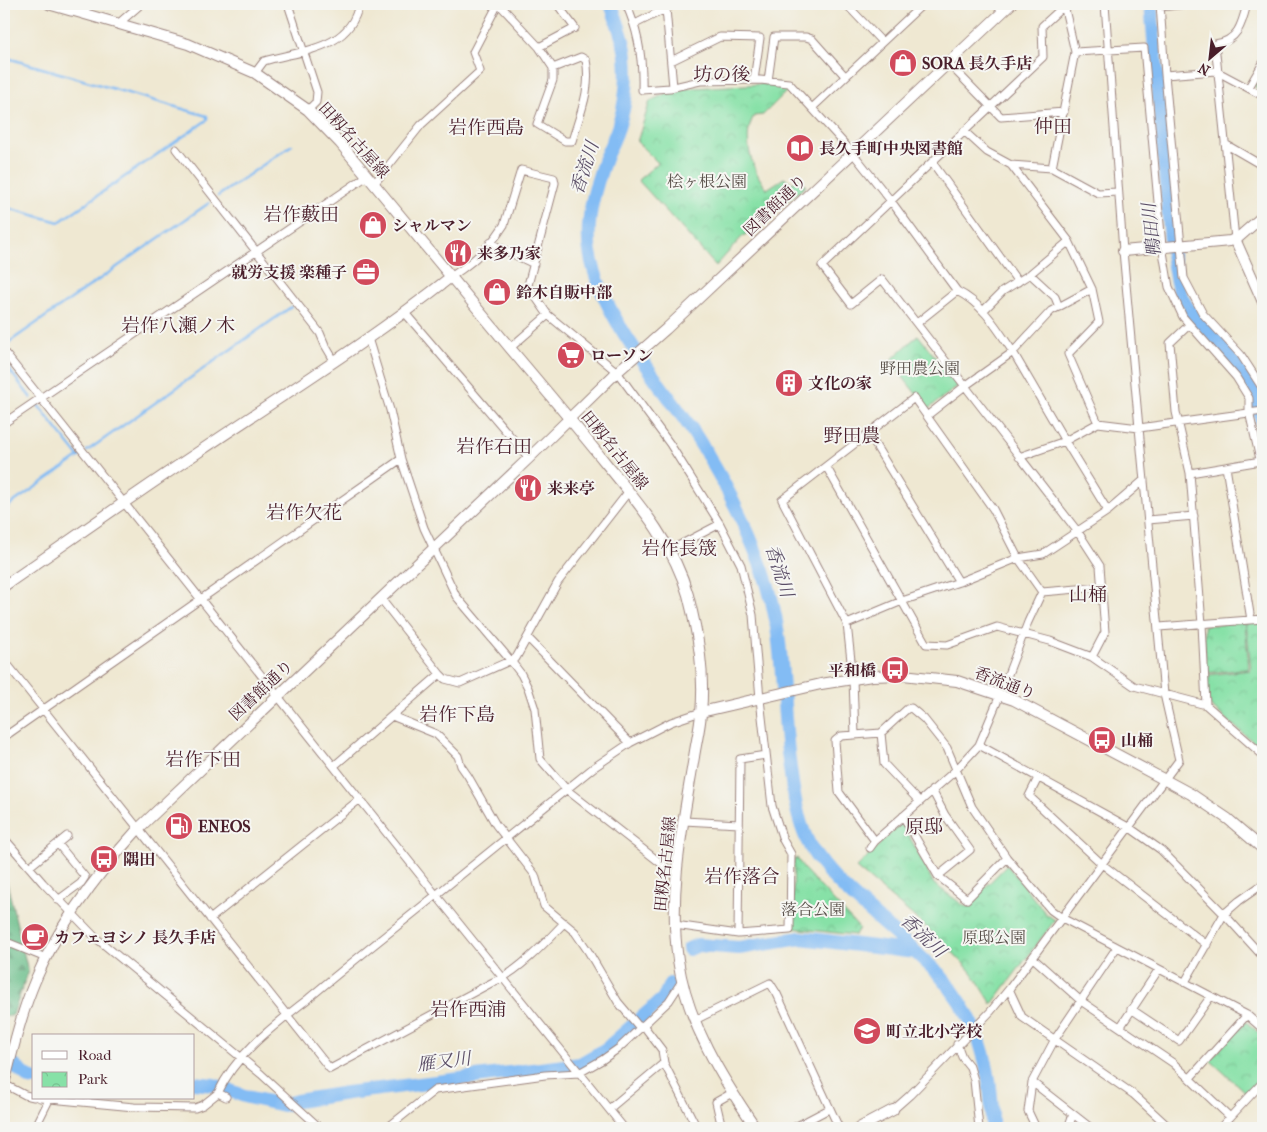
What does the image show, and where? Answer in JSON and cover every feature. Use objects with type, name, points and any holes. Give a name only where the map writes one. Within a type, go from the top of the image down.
[{"type":"main road","points":[[50,4],[73,7]]},
{"type":"street","points":[[118,24],[141,4]]},
{"type":"street","points":[[288,4],[305,52],[317,95],[316,102],[308,110]]},
{"type":"street","points":[[255,73],[264,61],[305,52],[322,46],[342,35],[351,27],[359,4]]},
{"type":"street","points":[[374,184],[421,125],[480,70],[473,52],[498,4],[538,47],[553,68],[553,80],[537,124],[565,141],[572,141],[586,96],[589,74],[586,60],[581,57],[553,68]]},
{"type":"street","points":[[538,47],[575,28],[557,4]]},
{"type":"street","points":[[626,4],[635,24],[643,68],[642,90],[700,82],[754,80],[789,83],[852,152],[891,201],[957,291],[984,310],[1013,352],[1108,511]]},
{"type":"street","points":[[635,24],[665,6],[675,4]]},
{"type":"street","points":[[846,4],[882,42]]},
{"type":"street","points":[[812,108],[921,4]]},
{"type":"street","name":"図書館通り","points":[[4,1084],[27,1004],[46,958],[90,885],[112,856],[138,828],[529,458],[617,372],[948,63],[999,8],[1011,4]]},
{"type":"street","points":[[1052,168],[1075,52],[1065,4]]},
{"type":"street","points":[[1065,4],[1042,26],[1043,57],[822,266],[851,304],[882,279],[1078,532],[1100,566],[1105,632],[1092,657]]},
{"type":"street","points":[[860,1128],[893,1110],[910,1095],[1009,989],[1179,760],[1164,694],[1118,192],[1106,4]]},
{"type":"street","points":[[1188,4],[1160,5],[1164,75],[1184,278],[1196,304],[1203,314],[1241,355],[1263,389]]},
{"type":"street","points":[[1247,4],[1243,23],[1233,36],[1226,42],[1215,44],[1216,71],[1235,239],[1262,299]]},
{"type":"street","points":[[665,6],[673,87]]},
{"type":"street","name":"田籾名古屋線","points":[[73,7],[118,24],[188,44],[255,73],[308,110],[340,143],[570,418],[651,520],[670,550],[687,591],[699,643],[701,665],[701,712],[676,875],[675,925],[678,959],[682,981],[708,1052],[732,1093],[756,1128]]},
{"type":"street","points":[[671,61],[720,36],[760,38],[754,80]]},
{"type":"street","points":[[768,81],[774,37],[806,37],[812,39],[845,76]]},
{"type":"street","points":[[1075,52],[1144,48],[1169,287],[1189,325],[1236,377],[1249,398],[1248,412],[1263,472]]},
{"type":"street","points":[[948,63],[1001,117],[1064,112]]},
{"type":"street","points":[[1249,87],[1263,63]]},
{"type":"street","points":[[1164,75],[1216,71],[1263,96]]},
{"type":"street","points":[[964,131],[987,152],[1011,165],[1069,241],[1092,289],[1099,322],[1068,354],[1098,423]]},
{"type":"street","points":[[1224,144],[1263,166]]},
{"type":"street","points":[[176,149],[320,333],[335,362]]},
{"type":"street","points":[[932,162],[1018,282]]},
{"type":"street","points":[[1011,165],[1052,168],[1098,193],[1118,192]]},
{"type":"street","points":[[4,586],[123,502],[335,362],[405,313],[468,265],[490,243],[504,225],[521,170],[554,178],[555,184],[528,285],[548,315],[617,372],[670,444],[720,524],[741,565],[754,615],[772,806],[783,840],[791,854],[790,930],[738,934],[675,925]]},
{"type":"street","points":[[4,423],[367,176]]},
{"type":"street","points":[[1123,251],[1227,242],[1235,239],[1263,216]]},
{"type":"street","points":[[984,310],[1003,291],[1030,274],[1069,241]]},
{"type":"street","points":[[490,243],[534,264]]},
{"type":"street","points":[[1030,274],[1055,297],[1059,307]]},
{"type":"street","points":[[928,416],[964,386],[1013,352],[1051,311],[1092,289]]},
{"type":"street","points":[[917,323],[957,291]]},
{"type":"street","points":[[405,313],[529,458]]},
{"type":"street","points":[[510,348],[548,315]]},
{"type":"street","points":[[1189,325],[1170,343],[1176,412],[1190,473],[1202,624],[1206,705]]},
{"type":"street","points":[[368,338],[390,410],[402,460],[424,528],[456,596],[521,674],[535,709],[540,759],[566,790],[676,875]]},
{"type":"street","points":[[4,352],[624,1128]]},
{"type":"street","points":[[855,736],[853,679],[847,624],[782,500],[914,398],[993,509],[1018,558],[1042,592]]},
{"type":"street","points":[[1019,457],[1065,441],[1098,423],[1139,428],[1263,411]]},
{"type":"street","points":[[868,433],[959,582]]},
{"type":"street","points":[[4,737],[402,460]]},
{"type":"street","points":[[1190,473],[1261,461]]},
{"type":"street","points":[[826,466],[926,644],[947,645],[996,627],[1050,641],[1092,657],[1134,686],[1206,705],[1263,755]]},
{"type":"street","points":[[1226,468],[1251,620]]},
{"type":"street","points":[[847,624],[902,601],[959,582],[1018,558],[1043,554],[1108,511],[1144,480]]},
{"type":"street","points":[[381,598],[445,679],[460,683],[511,661],[516,658],[528,638],[558,582],[629,491]]},
{"type":"street","points":[[1148,520],[1194,516]]},
{"type":"street","points":[[670,550],[720,524]]},
{"type":"street","points":[[1042,592],[1101,587]]},
{"type":"street","points":[[870,848],[875,841],[919,801],[956,770],[979,745],[1022,635],[1042,592]]},
{"type":"street","points":[[1159,627],[1263,618]]},
{"type":"street","points":[[528,638],[630,743]]},
{"type":"street","points":[[4,660],[330,1069],[493,982],[504,979],[546,942],[563,924]]},
{"type":"street","points":[[334,766],[440,674]]},
{"type":"street","name":"香流通り","points":[[701,712],[799,689],[872,676],[903,675],[957,682],[1014,700],[1191,794],[1228,819],[1263,849]]},
{"type":"street","points":[[875,841],[839,792],[835,741],[841,736],[881,733],[907,709],[911,708],[924,719],[947,748],[972,807],[1007,858],[1050,910],[1246,1015],[1263,1029]]},
{"type":"street","points":[[35,1128],[49,1100],[134,1107],[195,1108],[202,1105],[219,1093],[226,1077],[242,1058],[287,1016],[593,768],[630,743],[671,722],[701,712]]},
{"type":"street","points":[[392,716],[436,734],[458,756],[461,766],[496,825],[535,874],[544,906],[563,924],[575,932],[618,1002],[662,1050],[664,1063],[697,1128]]},
{"type":"street","points":[[881,733],[884,764],[919,801]]},
{"type":"street","points":[[979,745],[1130,828],[1161,850],[1263,957]]},
{"type":"street","points":[[738,934],[740,759],[766,755]]},
{"type":"street","points":[[1038,778],[1029,796],[1102,864],[1207,945]]},
{"type":"street","points":[[932,790],[946,815],[970,850],[938,876]]},
{"type":"street","points":[[210,919],[360,799]]},
{"type":"street","points":[[903,816],[938,876],[967,899],[1007,858]]},
{"type":"street","points":[[684,820],[739,824]]},
{"type":"street","points":[[29,867],[67,836]]},
{"type":"street","points":[[4,838],[71,914],[112,953],[135,969],[242,1058],[295,1103],[320,1128]]},
{"type":"street","points":[[58,844],[85,877],[58,900]]},
{"type":"street","points":[[1185,982],[1224,914],[1263,884]]},
{"type":"street","points":[[4,940],[46,958]]},
{"type":"street","points":[[1036,1128],[1028,1111],[1032,1082],[1055,1039],[1117,947]]},
{"type":"street","points":[[1033,958],[1081,1001],[1173,1063],[1230,1116]]},
{"type":"street","points":[[1120,1026],[1159,969]]},
{"type":"street","points":[[387,1128],[435,1090],[545,1075],[579,1073],[619,1048],[640,1026],[669,1001],[682,981]]},
{"type":"street","points":[[695,1020],[770,983],[777,994],[839,1128]]},
{"type":"street","points":[[1009,989],[1022,1017],[1133,1094],[1170,1128]]},
{"type":"street","points":[[1131,1009],[1179,1041],[1211,996]]},
{"type":"street","points":[[1190,1078],[1246,1015]]},
{"type":"street","points":[[960,1041],[962,1057],[970,1067],[974,1080],[979,1128]]},
{"type":"street","points":[[609,1110],[664,1063]]},
{"type":"street","points":[[1032,1082],[1091,1128]]},
{"type":"street","points":[[1220,1128],[1263,1082]]},
{"type":"street","points":[[4,1084],[32,1097]]},
{"type":"street","points":[[219,1093],[226,1098]]},
{"type":"street","points":[[722,1128],[716,1102],[732,1093]]},
{"type":"street","points":[[792,1128],[829,1109]]},
{"type":"street","points":[[1068,1128],[1073,1114]]},
{"type":"green space","points":[[1263,69],[1263,92],[1255,87],[1255,84]]},
{"type":"green space","name":"桧ヶ根公園","points":[[780,83],[788,90],[763,115],[754,116],[750,124],[748,144],[750,154],[757,173],[767,189],[784,178],[793,183],[798,178],[806,186],[741,238],[716,266],[638,180],[658,163],[637,142],[650,101],[676,89]]},
{"type":"green space","name":"野田農公園","points":[[918,335],[958,386],[928,409],[890,361]]},
{"type":"green space","points":[[1245,622],[1249,669],[1206,673],[1204,626]]},
{"type":"green space","points":[[1246,622],[1263,622],[1263,750],[1208,704],[1206,675],[1251,670]]},
{"type":"green space","name":"原邸公園","points":[[902,822],[934,884],[966,907],[1007,865],[1046,914],[1055,920],[992,1004],[971,972],[951,950],[856,868]]},
{"type":"green space","name":"落合公園","points":[[797,858],[803,868],[859,928],[855,935],[792,928],[794,859]]},
{"type":"green space","points":[[4,870],[28,971],[13,1015],[4,1017]]},
{"type":"green space","points":[[1246,1022],[1263,1036],[1263,1075],[1246,1093],[1210,1060]]},
{"type":"waterway","name":"香流川","points":[[611,4],[625,49],[627,81],[620,121],[598,179],[590,215],[590,252],[596,276],[618,323],[692,430],[713,464],[732,498],[756,552],[771,596],[776,621],[794,794],[800,822],[807,840],[833,877],[939,974],[953,991],[974,1027],[981,1045],[990,1085],[992,1128]]},
{"type":"waterway","name":"鴨田川","points":[[1151,4],[1172,254],[1177,285],[1181,297],[1190,311],[1224,348],[1246,378],[1256,400],[1263,426]]},
{"type":"waterway","points":[[4,57],[207,116],[207,120],[59,222],[4,207]]},
{"type":"waterway","points":[[218,196],[292,145]]},
{"type":"waterway","points":[[5,345],[209,203]]},
{"type":"waterway","points":[[87,451],[291,307]]},
{"type":"waterway","points":[[4,363],[31,398]]},
{"type":"waterway","points":[[37,404],[79,457],[81,455]]},
{"type":"waterway","points":[[4,509],[79,457]]},
{"type":"waterway","name":"雁又川","points":[[689,949],[698,945],[739,948],[801,938],[915,952]]},
{"type":"waterway","name":"雁又川","points":[[195,1083],[214,1085],[247,1097],[283,1105],[347,1093],[580,1064],[606,1049],[664,998],[670,984]]},
{"type":"waterway","name":"雁又川","points":[[4,1057],[32,1079]]},
{"type":"place","name":"SORA 長久手店","points":[[903,63]]},
{"type":"place","name":"長久手町中央図書館","points":[[800,148]]},
{"type":"place","name":"シャルマン","points":[[373,225]]},
{"type":"place","name":"来多乃家","points":[[458,253]]},
{"type":"place","name":"就労支援 楽種子","points":[[366,272]]},
{"type":"place","name":"鈴木自販中部","points":[[497,292]]},
{"type":"place","name":"ローソン","points":[[571,355]]},
{"type":"place","name":"文化の家","points":[[789,383]]},
{"type":"place","name":"来来亭","points":[[528,488]]},
{"type":"place","name":"平和橋","points":[[895,670]]},
{"type":"place","name":"山桶","points":[[1102,740]]},
{"type":"place","name":"ENEOS","points":[[179,826]]},
{"type":"place","name":"隅田","points":[[104,859]]},
{"type":"place","name":"カフェヨシノ 長久手店","points":[[35,937]]},
{"type":"place","name":"町立北小学校","points":[[867,1031]]},
{"type":"district","name":"坊の後","points":[[722,75]]},
{"type":"district","name":"仲田","points":[[1053,127]]},
{"type":"district","name":"岩作西島","points":[[486,128]]},
{"type":"district","name":"岩作藪田","points":[[301,215]]},
{"type":"district","name":"岩作八瀬ノ木","points":[[178,326]]},
{"type":"district","name":"野田農","points":[[852,436]]},
{"type":"district","name":"岩作石田","points":[[494,447]]},
{"type":"district","name":"岩作欠花","points":[[304,513]]},
{"type":"district","name":"岩作長筬","points":[[679,549]]},
{"type":"district","name":"山桶","points":[[1088,595]]},
{"type":"district","name":"岩作下島","points":[[457,715]]},
{"type":"district","name":"岩作下田","points":[[203,760]]},
{"type":"district","name":"原邸","points":[[924,827]]},
{"type":"district","name":"岩作落合","points":[[742,877]]},
{"type":"district","name":"岩作西浦","points":[[468,1010]]}]
